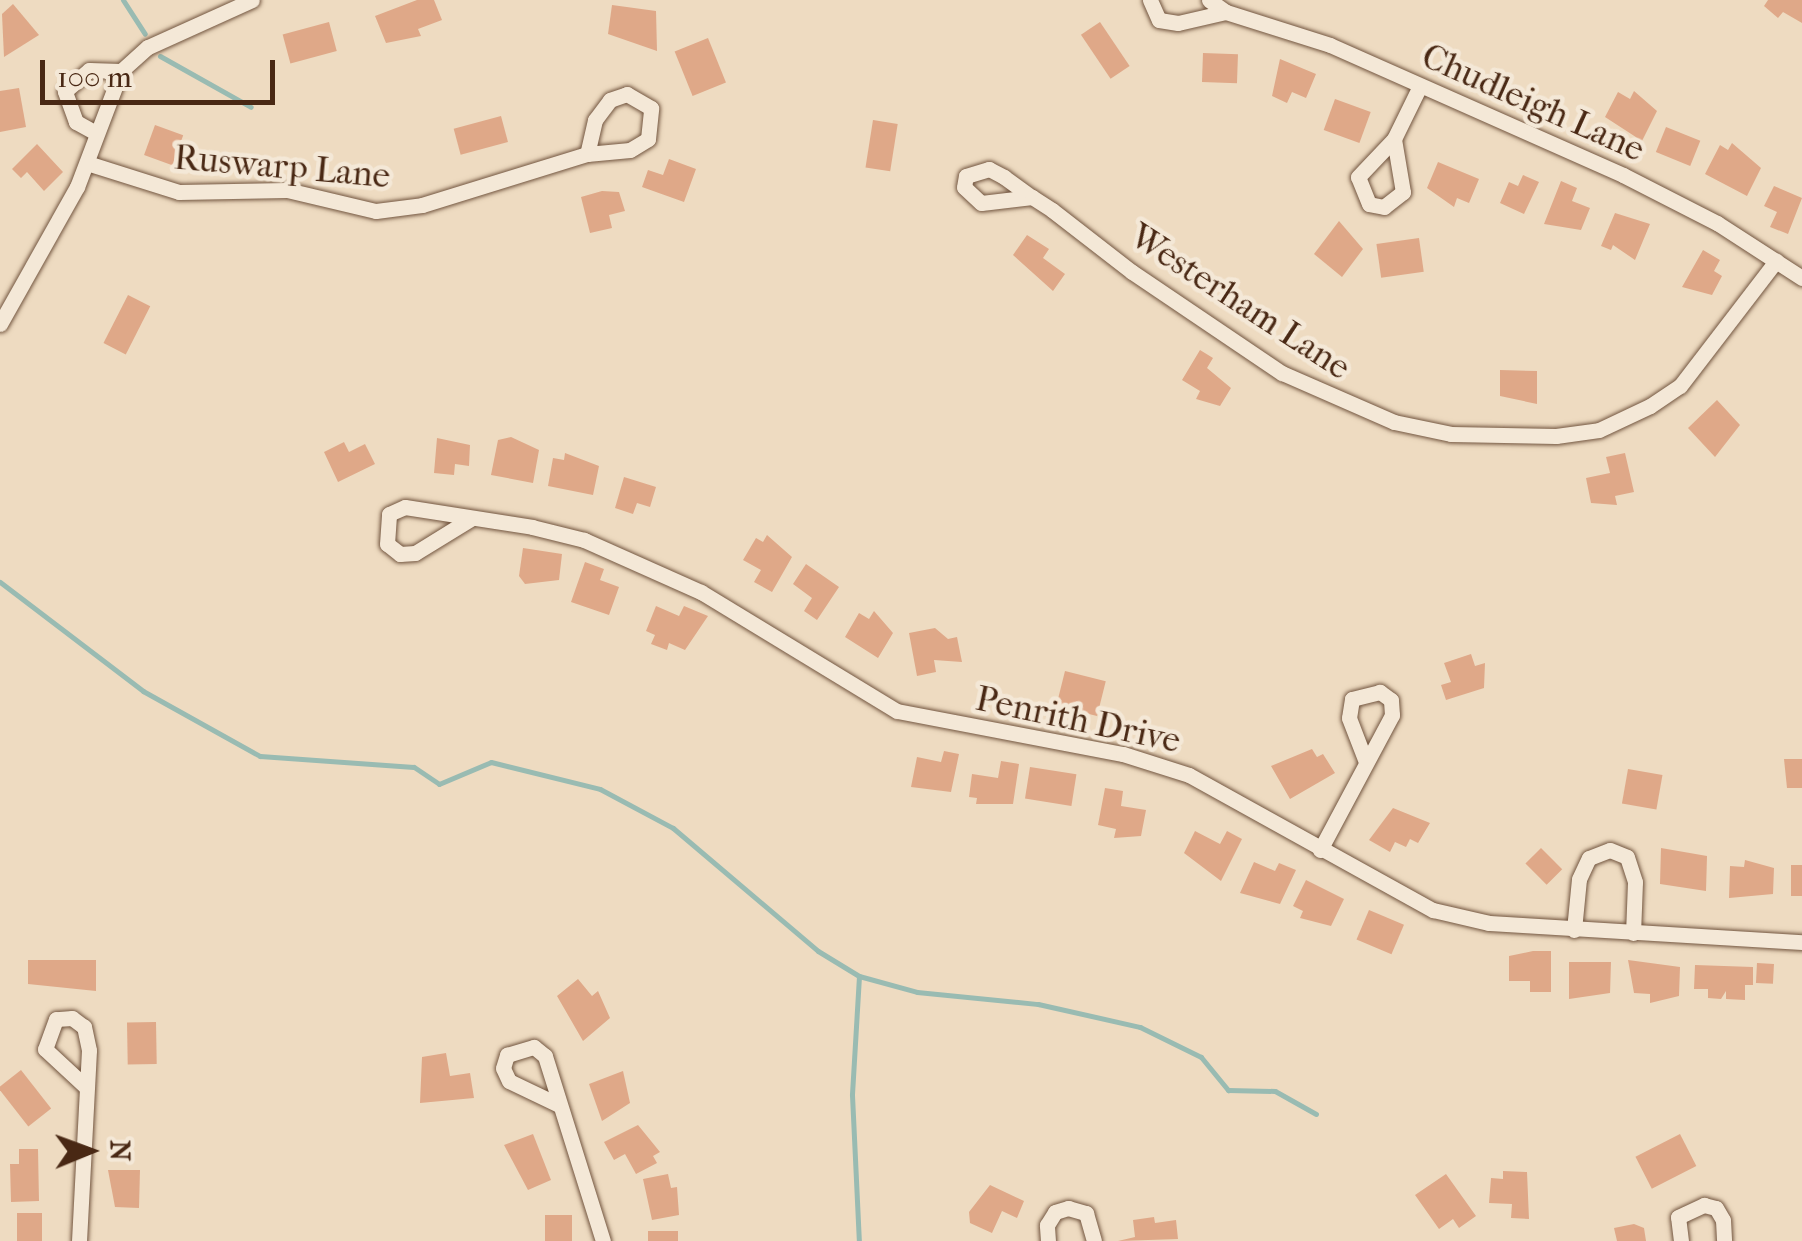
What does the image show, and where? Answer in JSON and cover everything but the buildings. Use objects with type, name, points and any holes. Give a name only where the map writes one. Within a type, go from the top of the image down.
[{"type":"street","points":[[0,324],[87,163],[121,72],[148,47],[252,0]]},
{"type":"street","points":[[1150,0],[1159,20],[1178,23],[1226,12]]},
{"type":"street","name":"Chudleigh Lane","points":[[1209,0],[1226,12],[1330,45],[1672,198],[1802,278]]},
{"type":"street","points":[[96,133],[76,122],[65,91],[89,70],[121,72]]},
{"type":"street","points":[[1394,139],[1420,86]]},
{"type":"street","name":"Ruswarp Lane","points":[[87,163],[179,192],[287,190],[376,212],[422,205],[587,154],[630,150],[648,139],[651,108],[628,94],[610,100],[595,120],[587,154]]},
{"type":"street","name":"Westerham Lane","points":[[1032,197],[1282,373],[1380,417],[1451,434],[1556,436],[1599,430],[1650,406],[1680,386],[1776,261]]},
{"type":"street","name":"Penrith Drive","points":[[472,518],[415,552],[400,554],[387,544],[389,514],[405,507],[472,518],[584,540],[642,563],[897,711],[1123,754],[1189,775],[1433,910],[1489,923],[1802,942]]},
{"type":"street","points":[[1320,850],[1366,762]]},
{"type":"street","points":[[1574,930],[1579,879],[1589,858],[1610,850],[1627,857],[1635,882],[1633,932]]},
{"type":"street","points":[[80,1241],[85,1086]]},
{"type":"street","points":[[559,1105],[601,1217],[603,1241]]},
{"type":"street","points":[[1681,1241],[1678,1217],[1704,1205],[1716,1208],[1723,1220],[1724,1241]]},
{"type":"street","points":[[1048,1241],[1047,1225],[1055,1212],[1068,1208],[1086,1213],[1094,1241]]},
{"type":"waterway","points":[[123,0],[145,34]]},
{"type":"waterway","points":[[160,56],[251,107]]},
{"type":"waterway","points":[[0,582],[143,691],[260,756],[414,767],[439,784],[491,762],[600,789],[673,828],[818,951],[859,976],[917,992],[1038,1004],[1140,1027],[1201,1057],[1228,1090],[1275,1091],[1316,1114]]},
{"type":"waterway","points":[[859,976],[852,1095],[859,1241]]}]
